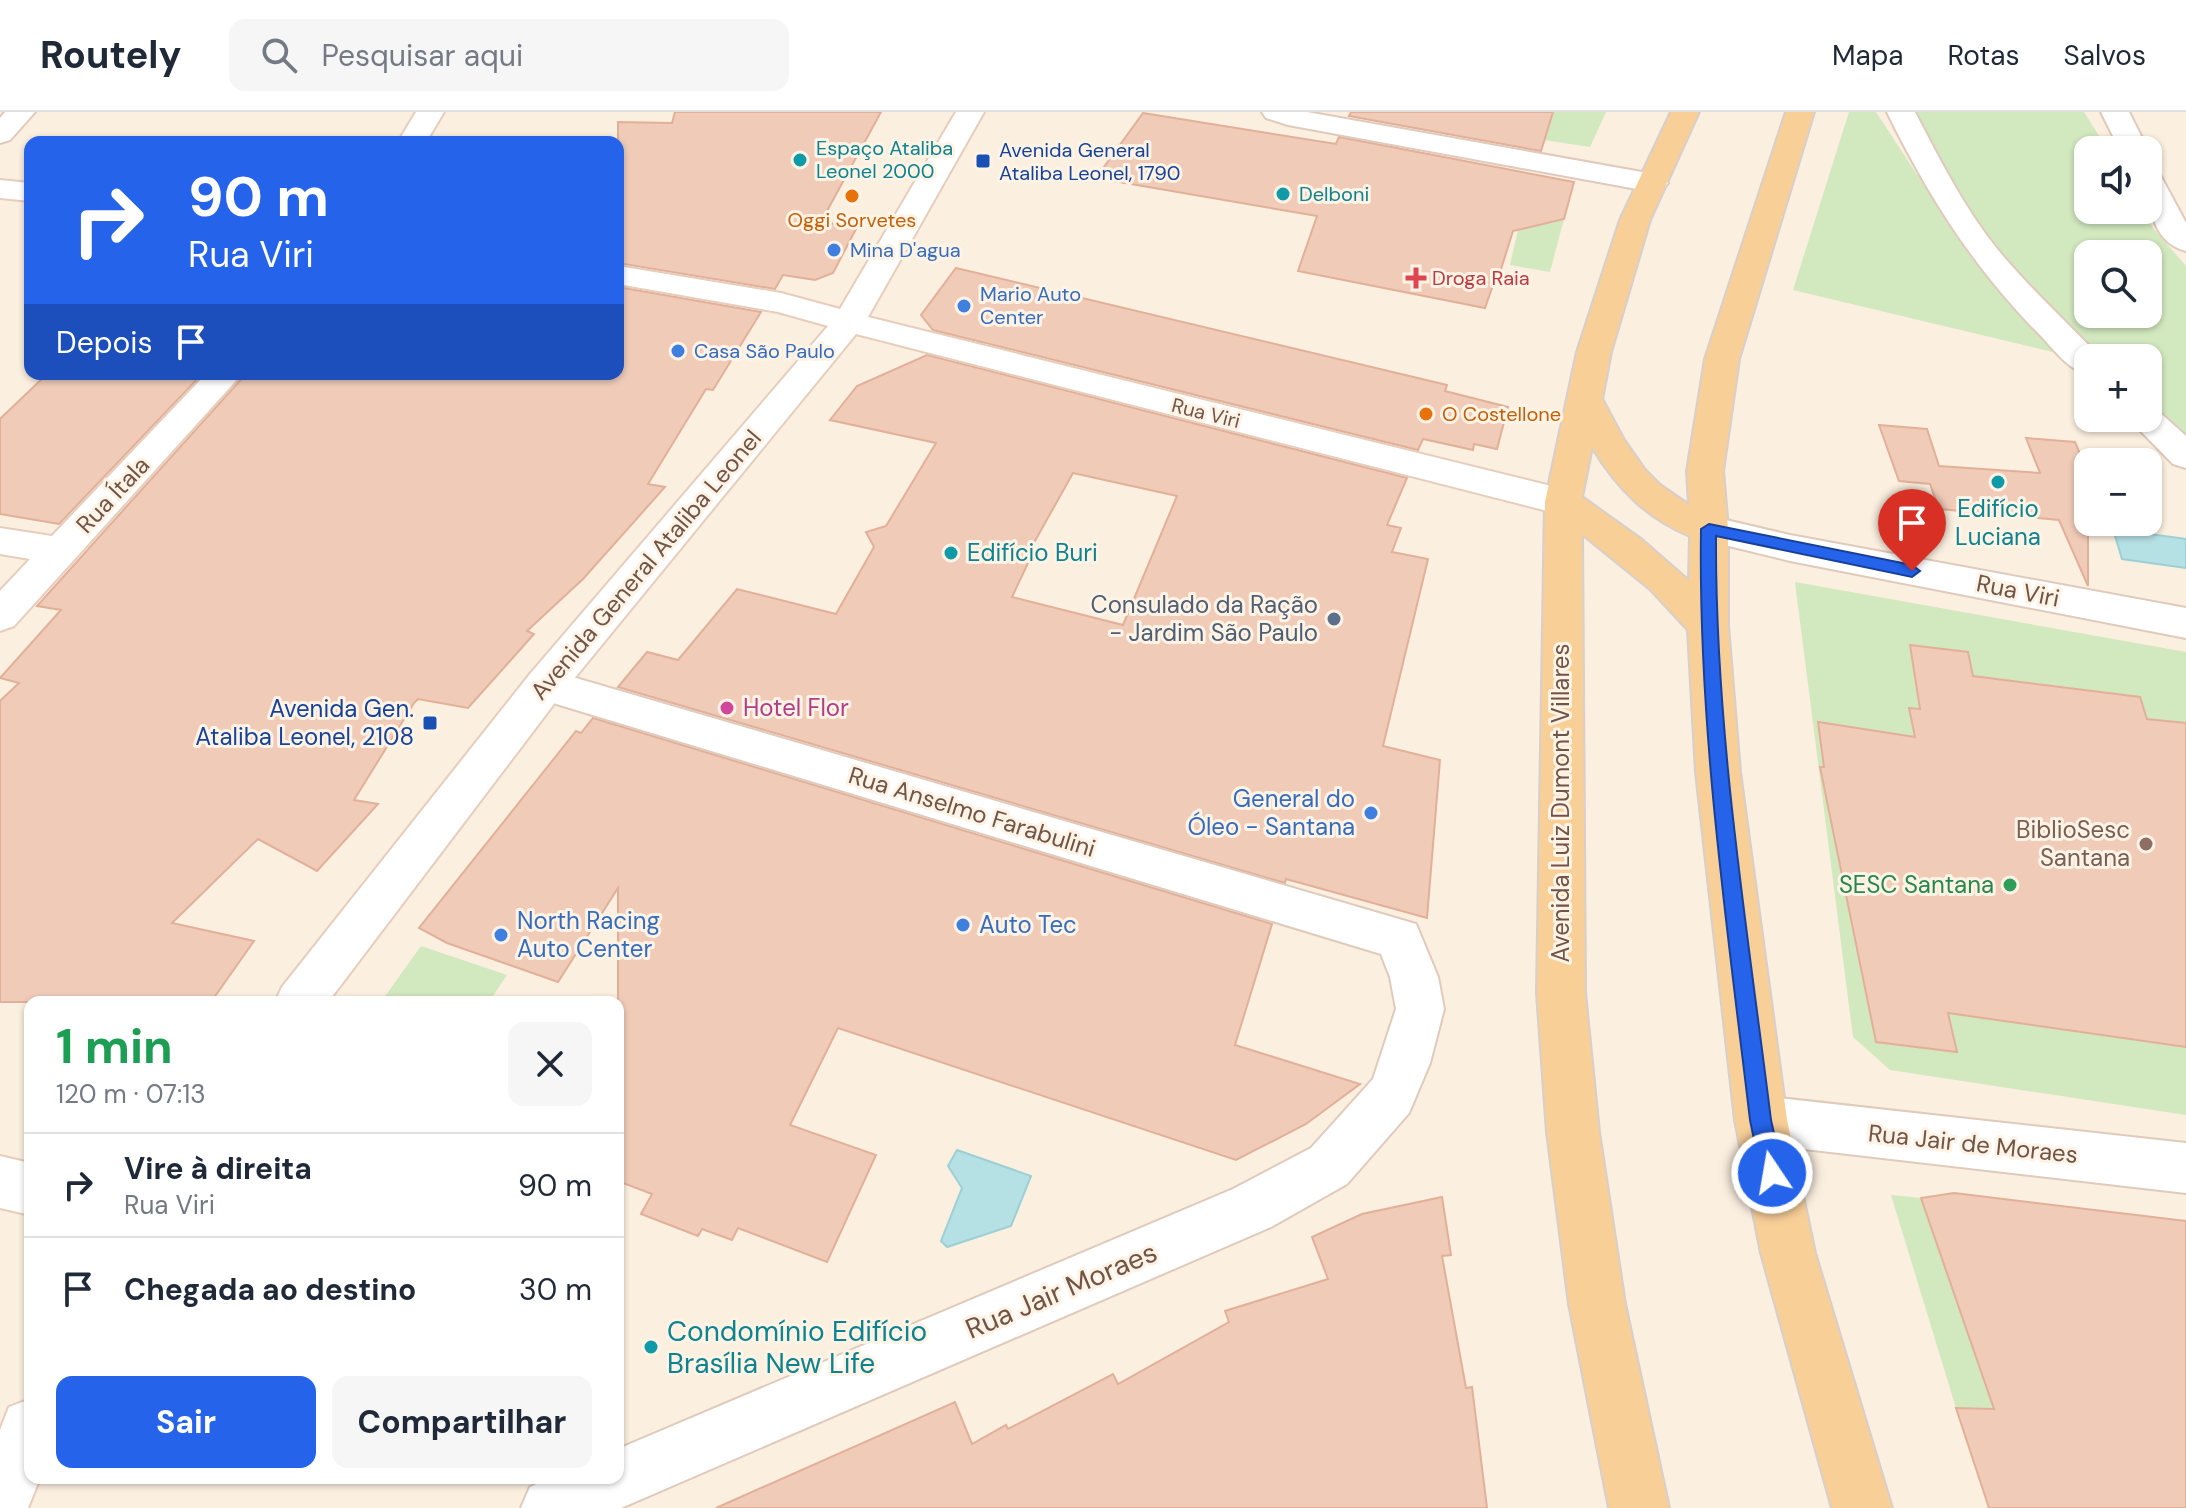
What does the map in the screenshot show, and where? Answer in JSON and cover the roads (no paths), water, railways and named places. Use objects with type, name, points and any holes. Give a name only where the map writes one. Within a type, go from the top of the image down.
[{"type":"main road","name":"Avenida Luiz Dumont Villares","points":[[1639,1508],[1597,1304],[1573,1132],[1561,993],[1563,502],[1594,352],[1635,220],[1685,112]]},
{"type":"main road","points":[[1800,112],[1722,359],[1705,471],[1709,529],[1708,626],[1718,772],[1761,1120],[1788,1253],[1862,1508]]},
{"type":"main road","points":[[1584,398],[1612,450],[1647,496],[1682,520],[1709,529]]},
{"type":"main road","points":[[1563,502],[1641,559],[1708,626]]},
{"type":"street","points":[[0,134],[21,112]]},
{"type":"street","points":[[416,136],[430,112]]},
{"type":"street","name":"Avenida General Ataliba Leonel","points":[[304,996],[545,685],[849,322],[970,112]]},
{"type":"street","points":[[1276,112],[1288,117],[1653,183]]},
{"type":"street","points":[[1901,112],[1939,185],[1978,244],[2041,319],[2074,351]]},
{"type":"street","points":[[2115,112],[2127,136]]},
{"type":"street","points":[[0,189],[24,191]]},
{"type":"street","points":[[2162,205],[2173,227],[2186,242]]},
{"type":"street","name":"Rua Viri","points":[[624,276],[781,303],[1563,502]]},
{"type":"street","name":"Rua Ítala","points":[[0,616],[219,380]]},
{"type":"street","points":[[2160,432],[2186,456]]},
{"type":"street","name":"Rua Viri","points":[[1709,529],[1805,551],[2186,623]]},
{"type":"street","points":[[0,541],[60,551]]},
{"type":"street","name":"Rua Anselmo Farabulini","points":[[545,685],[1399,939]]},
{"type":"street","name":"Rua Jair Moraes","points":[[624,1477],[1252,1208],[1329,1166],[1391,1096],[1405,1063],[1420,1009],[1414,977],[1399,939]]},
{"type":"street","name":"Rua Jair de Moraes","points":[[1761,1120],[2186,1168]]},
{"type":"street","points":[[0,1182],[24,1188]]},
{"type":"street","points":[[0,1503],[24,1443]]},
{"type":"street","name":"Rua Jair Moraes","points":[[551,1508],[607,1484]]},
{"type":"water","points":[[2115,536],[2186,539],[2186,568],[2122,559]]},
{"type":"water","points":[[957,1150],[1031,1176],[1011,1226],[947,1247],[941,1241],[962,1188],[948,1166]]},
{"type":"place","name":"Espaço Ataliba Leonel 2000","points":[[800,160]]},
{"type":"place","name":"Avenida General Ataliba Leonel, 1790","points":[[983,161]]},
{"type":"place","name":"Delboni","points":[[1283,194]]},
{"type":"place","name":"Oggi Sorvetes","points":[[852,196]]},
{"type":"place","name":"Mina D'agua","points":[[834,250]]},
{"type":"place","name":"Droga Raia","points":[[1416,278]]},
{"type":"place","name":"Mario Auto Center","points":[[964,306]]},
{"type":"place","name":"Casa São Paulo","points":[[678,351]]},
{"type":"place","name":"O Costellone","points":[[1426,414]]},
{"type":"place","name":"Edifício Luciana","points":[[1998,482]]},
{"type":"place","name":"Edifício Buri","points":[[951,553]]},
{"type":"place","name":"Consulado da Ração - Jardim São Paulo","points":[[1334,619]]},
{"type":"place","name":"Hotel Flor","points":[[727,708]]},
{"type":"place","name":"Avenida Gen. Ataliba Leonel, 2108","points":[[430,723]]},
{"type":"place","name":"General do Óleo - Santana","points":[[1371,813]]},
{"type":"place","name":"BiblioSesc Santana","points":[[2146,844]]},
{"type":"place","name":"SESC Santana","points":[[2010,885]]},
{"type":"place","name":"Auto Tec","points":[[963,925]]},
{"type":"place","name":"North Racing Auto Center","points":[[501,935]]},
{"type":"place","name":"Condomínio Edifício Brasília New Life","points":[[651,1347]]}]
